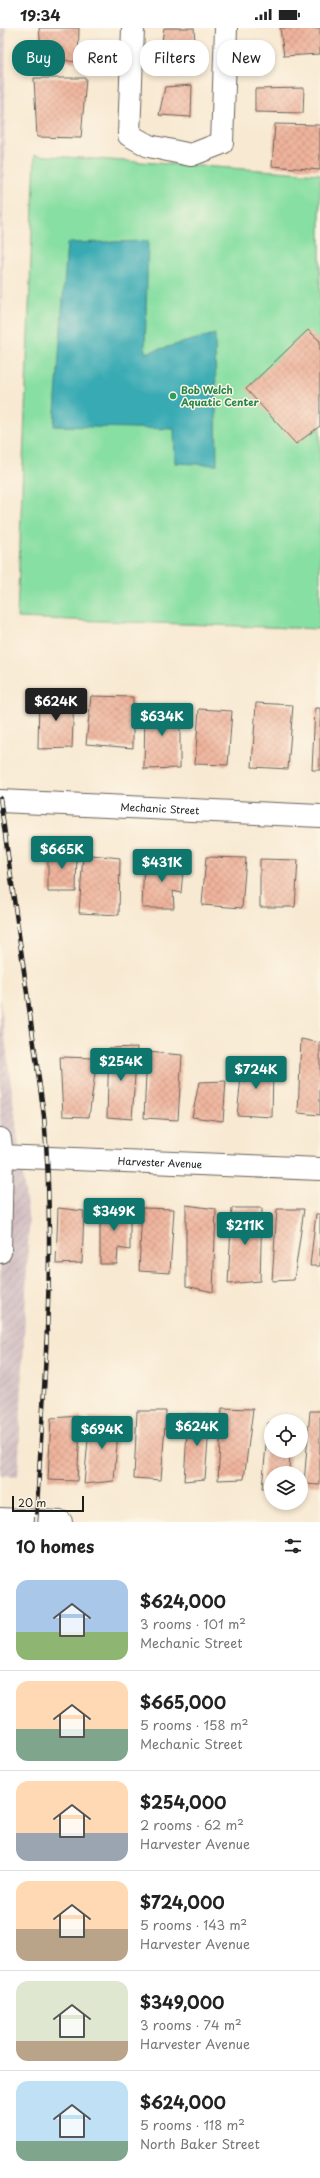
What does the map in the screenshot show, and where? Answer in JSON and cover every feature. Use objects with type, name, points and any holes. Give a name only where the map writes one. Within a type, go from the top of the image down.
[{"type":"street","points":[[132,28],[129,135],[149,146],[192,155],[222,143],[226,28]]},
{"type":"street","name":"Mechanic Street","points":[[0,801],[320,816]]},
{"type":"street","points":[[0,1252],[1,1151]]},
{"type":"street","name":"Harvester Avenue","points":[[1,1151],[320,1169]]},
{"type":"street","points":[[0,1519],[61,1522]]},
{"type":"shaded area","points":[[0,28],[6,28],[0,395]]},
{"type":"shaded area","points":[[0,999],[29,1223],[18,1477],[0,1476]]},
{"type":"green space","name":"Bob Welch Aquatic Center","points":[[35,155],[320,174],[320,629],[17,618]]},
{"type":"water","points":[[148,241],[145,353],[215,334],[217,465],[175,463],[174,429],[54,426],[67,243]]},
{"type":"building","points":[[39,28],[79,28],[79,40],[73,40],[73,61],[65,61],[65,40],[40,40]]},
{"type":"building","points":[[164,28],[194,28],[195,40],[162,40]]},
{"type":"building","points":[[280,28],[320,28],[320,54],[284,56]]},
{"type":"building","points":[[34,78],[86,78],[81,138],[37,137]]},
{"type":"building","points":[[192,85],[191,117],[159,115],[165,87]]},
{"type":"building","points":[[304,88],[303,113],[255,112],[255,89]]},
{"type":"building","points":[[275,124],[320,125],[320,170],[272,166]]},
{"type":"building","points":[[308,330],[320,341],[320,426],[296,444],[246,389]]},
{"type":"building","points":[[39,695],[74,698],[72,748],[38,749]]},
{"type":"building","points":[[91,696],[133,697],[133,748],[86,744]]},
{"type":"building","points":[[256,703],[293,705],[288,769],[252,767]]},
{"type":"building","points":[[145,705],[180,707],[180,768],[144,769]]},
{"type":"building","points":[[315,708],[320,708],[320,770],[312,770]]},
{"type":"building","points":[[199,709],[232,711],[228,765],[195,764]]},
{"type":"building","points":[[48,848],[77,849],[76,892],[48,892]]},
{"type":"building","points":[[83,854],[120,858],[119,915],[79,913]]},
{"type":"building","points":[[206,857],[246,858],[242,908],[202,905]]},
{"type":"building","points":[[184,859],[181,893],[173,891],[174,908],[142,908],[144,860]]},
{"type":"building","points":[[260,859],[298,860],[295,907],[260,907]]},
{"type":"building","points":[[301,1039],[320,1043],[320,1115],[298,1113]]},
{"type":"building","points":[[137,1047],[132,1119],[107,1117],[109,1048]]},
{"type":"building","points":[[147,1052],[182,1055],[178,1120],[144,1118]]},
{"type":"building","points":[[60,1057],[97,1058],[89,1117],[63,1116]]},
{"type":"building","points":[[243,1059],[273,1066],[272,1117],[237,1115]]},
{"type":"building","points":[[226,1081],[223,1121],[192,1117],[199,1082]]},
{"type":"building","points":[[186,1205],[216,1209],[213,1292],[186,1286]]},
{"type":"building","points":[[100,1206],[130,1206],[130,1250],[118,1248],[117,1264],[100,1264]]},
{"type":"building","points":[[58,1208],[84,1211],[82,1263],[56,1264]]},
{"type":"building","points":[[142,1208],[174,1209],[170,1273],[139,1271]]},
{"type":"building","points":[[232,1208],[262,1208],[260,1281],[228,1284]]},
{"type":"building","points":[[277,1209],[304,1209],[294,1280],[272,1281]]},
{"type":"building","points":[[316,1214],[320,1214],[320,1266],[310,1266]]},
{"type":"building","points":[[222,1408],[253,1409],[244,1479],[218,1480]]},
{"type":"building","points":[[137,1411],[166,1411],[161,1480],[134,1478]]},
{"type":"building","points":[[310,1411],[320,1411],[320,1485],[308,1484],[308,1466],[305,1466],[306,1458],[308,1458]]},
{"type":"building","points":[[188,1414],[210,1415],[205,1479],[184,1481]]},
{"type":"building","points":[[81,1416],[77,1481],[48,1480],[51,1418]]},
{"type":"building","points":[[90,1417],[119,1419],[114,1481],[84,1484]]},
{"type":"building","points":[[265,1458],[290,1458],[289,1466],[264,1466]]},
{"type":"building","points":[[264,1467],[264,1489],[262,1489]]},
{"type":"railway","points":[[0,798],[44,1116],[47,1167],[49,1217],[48,1319],[36,1522]]},
{"type":"place","name":"Bob Welch Aquatic Center","points":[[173,396]]}]
